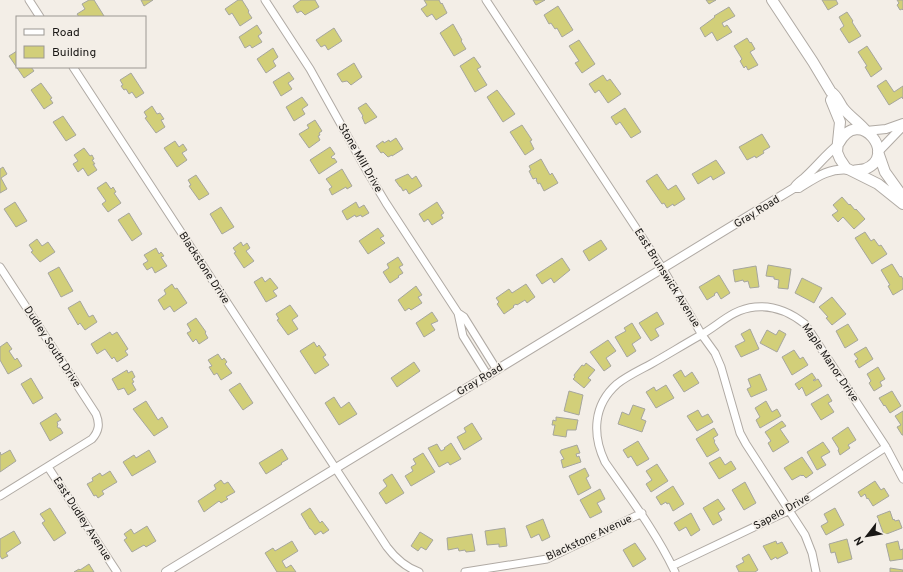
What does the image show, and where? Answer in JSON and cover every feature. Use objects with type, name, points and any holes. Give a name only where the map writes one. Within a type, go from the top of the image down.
[{"type":"main road","points":[[772,0],[813,62],[830,92],[830,97],[840,122],[838,145],[840,159],[846,168],[878,184],[903,204]]},
{"type":"main road","points":[[830,92],[834,94],[849,116],[863,127],[876,140],[878,145],[876,160],[871,166],[865,169],[853,171]]},
{"type":"main road","points":[[838,145],[842,137],[852,130],[866,131]]},
{"type":"main road","points":[[878,152],[884,172],[903,197]]},
{"type":"street","points":[[29,0],[39,16]]},
{"type":"street","name":"Stone Mill Drive","points":[[265,0],[310,69],[382,197],[458,313],[463,336],[488,376]]},
{"type":"street","name":"East Brunswick Avenue","points":[[486,0],[663,269],[702,335],[715,353],[721,367],[740,433],[805,535],[812,553],[816,572]]},
{"type":"street","name":"Blackstone Drive","points":[[74,68],[335,468]]},
{"type":"street","points":[[866,131],[886,129],[903,122]]},
{"type":"street","points":[[878,152],[903,126]]},
{"type":"street","name":"Gray Road","points":[[166,572],[794,188],[796,184],[814,169],[832,149],[838,145]]},
{"type":"street","name":"Gray Road","points":[[794,188],[799,188],[828,172],[841,170],[853,171]]},
{"type":"street","name":"Dudley South Drive","points":[[0,267],[96,414],[98,421],[98,429],[92,439],[48,467]]},
{"type":"street","name":"Maple Manor Drive","points":[[673,569],[665,552],[642,513],[601,455],[597,439],[596,426],[598,414],[607,396],[618,384],[702,335],[730,315],[749,308],[761,306],[774,307],[792,314],[805,324],[886,447],[903,479]]},
{"type":"street","name":"Stone Mill Drive","points":[[458,313],[464,317],[497,370]]},
{"type":"street","name":"Sapelo Drive","points":[[673,569],[790,510],[886,447]]},
{"type":"street","points":[[0,496],[48,467]]},
{"type":"street","name":"East Dudley Avenue","points":[[48,467],[117,572]]},
{"type":"street","points":[[335,468],[394,557],[403,565],[419,572]]},
{"type":"street","name":"Blackstone Avenue","points":[[465,572],[491,570],[547,559],[642,513]]},
{"type":"building","points":[[89,0],[94,0],[104,16],[78,16],[77,14],[85,9],[82,4]]},
{"type":"building","points":[[141,0],[153,0],[144,6]]},
{"type":"building","points":[[238,0],[242,0],[252,18],[240,26],[232,13],[229,15],[225,9]]},
{"type":"building","points":[[301,0],[315,0],[319,7],[305,15],[301,11],[297,13],[293,6]]},
{"type":"building","points":[[424,0],[439,0],[447,13],[436,20],[432,14],[427,17],[421,9],[427,5]]},
{"type":"building","points":[[533,0],[545,0],[536,5]]},
{"type":"building","points":[[706,0],[716,0],[709,4]]},
{"type":"building","points":[[822,0],[836,0],[838,4],[828,10]]},
{"type":"building","points":[[897,0],[903,0],[903,10],[900,10],[897,5],[899,3]]},
{"type":"building","points":[[558,6],[573,30],[562,37],[557,28],[555,29],[551,23],[549,24],[544,15]]},
{"type":"building","points":[[729,7],[735,16],[722,23],[724,27],[727,25],[732,32],[717,41],[712,32],[705,37],[700,28],[715,17],[714,16]]},
{"type":"building","points":[[847,12],[861,36],[849,43],[840,29],[844,26],[839,17]]},
{"type":"building","points":[[453,24],[466,49],[454,56],[440,33]]},
{"type":"building","points":[[257,25],[262,33],[258,36],[262,42],[252,48],[250,45],[245,48],[239,37]]},
{"type":"building","points":[[334,28],[342,41],[328,50],[325,45],[321,47],[316,40]]},
{"type":"building","points":[[747,38],[755,49],[750,52],[758,65],[748,70],[746,66],[744,68],[740,61],[742,59],[734,46]]},
{"type":"building","points":[[579,40],[595,64],[582,73],[575,63],[579,61],[569,46]]},
{"type":"building","points":[[867,46],[882,69],[871,77],[865,67],[867,66],[858,52]]},
{"type":"building","points":[[273,48],[278,57],[273,61],[276,66],[266,73],[257,59]]},
{"type":"building","points":[[16,52],[16,66],[9,56]]},
{"type":"building","points":[[474,57],[481,67],[477,69],[487,85],[475,92],[460,66]]},
{"type":"building","points":[[354,63],[362,77],[351,85],[347,81],[342,82],[337,74]]},
{"type":"building","points":[[17,68],[32,68],[34,71],[24,78]]},
{"type":"building","points":[[289,72],[294,79],[288,83],[292,89],[281,96],[273,82]]},
{"type":"building","points":[[131,73],[144,93],[136,98],[132,92],[129,94],[126,89],[124,90],[121,86],[123,85],[120,80]]},
{"type":"building","points":[[603,75],[607,81],[610,79],[621,94],[608,103],[599,90],[595,93],[589,84]]},
{"type":"building","points":[[886,80],[894,92],[903,86],[903,99],[902,97],[889,105],[877,86]]},
{"type":"building","points":[[41,83],[52,98],[50,99],[53,103],[44,109],[31,90]]},
{"type":"building","points":[[497,90],[515,114],[503,122],[487,97]]},
{"type":"building","points":[[302,97],[308,105],[302,109],[305,114],[294,121],[286,107]]},
{"type":"building","points":[[366,103],[377,117],[365,124],[362,117],[363,116],[358,108]]},
{"type":"building","points":[[152,106],[157,114],[160,113],[164,119],[161,120],[165,127],[156,133],[145,118],[147,117],[144,112]]},
{"type":"building","points":[[625,108],[641,132],[631,138],[620,122],[616,125],[611,117]]},
{"type":"building","points":[[63,116],[76,135],[66,141],[53,122]]},
{"type":"building","points":[[315,120],[322,131],[318,136],[320,140],[309,148],[299,134],[309,128],[307,125]]},
{"type":"building","points":[[522,125],[532,140],[530,141],[534,149],[525,155],[510,132]]},
{"type":"building","points":[[762,134],[770,147],[756,158],[755,156],[747,160],[739,147]]},
{"type":"building","points":[[396,138],[403,149],[392,156],[388,157],[383,152],[381,153],[376,146],[383,141],[384,143],[389,140],[390,142]]},
{"type":"building","points":[[175,141],[179,147],[183,144],[187,150],[182,153],[187,160],[177,167],[164,148]]},
{"type":"building","points":[[330,147],[335,154],[331,157],[337,162],[319,174],[310,160]]},
{"type":"building","points":[[84,148],[90,156],[92,155],[94,159],[92,160],[95,164],[93,164],[97,170],[88,176],[83,168],[78,172],[73,164],[78,161],[74,155]]},
{"type":"building","points":[[541,159],[550,175],[552,173],[558,183],[544,191],[540,183],[538,184],[537,179],[533,179],[529,171],[531,170],[529,166]]},
{"type":"building","points":[[716,160],[725,173],[713,180],[711,176],[698,184],[692,174]]},
{"type":"building","points":[[3,167],[7,174],[1,178],[7,189],[0,193],[0,169]]},
{"type":"building","points":[[342,169],[352,186],[347,189],[346,187],[332,195],[329,189],[332,187],[326,179]]},
{"type":"building","points":[[408,174],[412,179],[416,176],[422,186],[409,194],[406,189],[403,191],[395,180]]},
{"type":"building","points":[[657,174],[668,190],[676,185],[685,199],[674,206],[673,204],[667,208],[664,203],[662,204],[646,181]]},
{"type":"building","points":[[196,175],[209,194],[199,200],[189,186],[191,185],[188,180]]},
{"type":"building","points":[[106,182],[111,189],[113,187],[116,192],[114,193],[121,203],[108,212],[102,204],[106,201],[97,188]]},
{"type":"building","points":[[842,197],[865,219],[854,229],[843,217],[838,222],[832,215],[838,211],[833,205]]},
{"type":"building","points":[[15,202],[27,221],[16,227],[4,209]]},
{"type":"building","points":[[356,202],[359,208],[364,205],[369,213],[362,217],[361,215],[356,217],[355,215],[347,220],[342,211]]},
{"type":"building","points":[[437,202],[444,213],[441,215],[443,218],[432,225],[428,219],[424,222],[419,214]]},
{"type":"building","points":[[221,207],[234,227],[222,234],[210,214]]},
{"type":"building","points":[[129,213],[142,234],[132,241],[118,220]]},
{"type":"building","points":[[378,228],[384,236],[380,238],[385,243],[368,254],[359,241]]},
{"type":"building","points":[[865,232],[871,241],[874,239],[879,246],[881,245],[887,254],[872,264],[855,238]]},
{"type":"building","points":[[37,239],[42,246],[48,242],[55,252],[40,262],[31,252],[33,251],[29,245]]},
{"type":"building","points":[[601,240],[607,249],[589,261],[583,251]]},
{"type":"building","points":[[241,242],[243,246],[247,243],[250,248],[246,251],[254,261],[244,268],[234,253],[236,252],[233,248]]},
{"type":"building","points":[[156,248],[159,254],[161,252],[164,256],[161,257],[167,266],[155,273],[152,267],[147,270],[143,264],[148,261],[144,255]]},
{"type":"building","points":[[398,257],[403,265],[399,267],[403,273],[390,283],[383,272],[389,268],[387,264]]},
{"type":"building","points":[[562,258],[570,270],[554,283],[551,278],[542,284],[536,275]]},
{"type":"building","points":[[892,264],[900,277],[901,276],[903,279],[903,289],[893,295],[888,286],[890,285],[881,270]]},
{"type":"building","points":[[768,265],[791,269],[788,289],[778,288],[779,280],[774,279],[774,277],[766,276]]},
{"type":"building","points":[[756,266],[759,287],[750,288],[748,281],[744,282],[743,280],[735,282],[733,270]]},
{"type":"building","points":[[59,267],[73,291],[61,297],[48,273]]},
{"type":"building","points":[[719,275],[730,293],[721,299],[717,292],[707,300],[699,287]]},
{"type":"building","points":[[262,277],[265,282],[270,278],[278,288],[273,291],[277,296],[266,302],[254,282]]},
{"type":"building","points":[[802,278],[822,288],[814,303],[795,293]]},
{"type":"building","points":[[172,284],[175,289],[177,288],[187,303],[174,312],[170,306],[164,310],[158,300],[166,294],[164,290]]},
{"type":"building","points":[[526,284],[535,297],[527,303],[525,300],[517,305],[516,304],[504,314],[497,304],[499,302],[496,298],[509,289],[512,293]]},
{"type":"building","points":[[416,286],[422,295],[418,297],[422,303],[411,310],[409,308],[405,311],[398,300]]},
{"type":"building","points":[[832,297],[846,314],[832,325],[826,318],[828,317],[819,307]]},
{"type":"building","points":[[80,301],[89,317],[93,315],[97,322],[85,330],[80,323],[78,325],[68,308]]},
{"type":"building","points":[[290,305],[298,316],[292,320],[298,329],[288,335],[277,320],[279,319],[276,314]]},
{"type":"building","points":[[432,312],[438,321],[431,324],[435,330],[424,337],[416,323]]},
{"type":"building","points":[[657,312],[664,324],[655,329],[659,336],[651,341],[639,323]]},
{"type":"building","points":[[196,318],[206,332],[205,333],[208,338],[199,344],[196,339],[193,342],[187,333],[191,331],[187,324]]},
{"type":"building","points":[[632,323],[641,338],[632,344],[636,351],[627,357],[615,337],[626,331],[624,328]]},
{"type":"building","points":[[848,324],[858,340],[845,348],[836,331]]},
{"type":"building","points":[[750,329],[759,349],[741,357],[735,346],[745,341],[741,334]]},
{"type":"building","points":[[767,330],[776,335],[779,330],[786,334],[777,352],[760,343]]},
{"type":"building","points":[[110,332],[112,335],[117,332],[128,349],[125,351],[128,355],[117,362],[114,357],[112,359],[105,349],[97,354],[91,344]]},
{"type":"building","points":[[608,340],[616,351],[606,358],[611,366],[604,371],[590,352]]},
{"type":"building","points":[[7,342],[12,349],[9,351],[15,360],[17,358],[22,366],[8,374],[0,360],[0,347]]},
{"type":"building","points":[[314,342],[317,347],[319,345],[326,355],[323,357],[329,365],[315,374],[300,351]]},
{"type":"building","points":[[866,347],[873,359],[859,368],[855,361],[858,359],[854,354]]},
{"type":"building","points":[[794,350],[800,359],[803,357],[808,365],[792,375],[782,357]]},
{"type":"building","points":[[218,354],[222,360],[224,358],[227,362],[225,364],[232,373],[221,380],[217,373],[214,375],[209,367],[212,366],[208,360]]},
{"type":"building","points":[[414,362],[420,371],[397,387],[391,378]]},
{"type":"building","points":[[586,363],[595,370],[588,378],[591,380],[584,388],[573,379],[575,377],[574,375],[582,365],[584,366]]},
{"type":"building","points":[[878,367],[885,379],[880,382],[882,386],[874,391],[869,383],[871,381],[867,374]]},
{"type":"building","points":[[127,370],[128,373],[132,371],[135,377],[132,379],[134,382],[132,383],[136,390],[128,395],[124,388],[118,390],[112,379]]},
{"type":"building","points":[[681,370],[685,377],[692,372],[699,383],[684,392],[673,375]]},
{"type":"building","points":[[812,373],[816,379],[813,380],[818,379],[822,386],[806,396],[802,387],[799,390],[795,384]]},
{"type":"building","points":[[760,374],[767,390],[751,397],[747,389],[751,387],[748,379]]},
{"type":"building","points":[[31,378],[43,398],[33,404],[21,384]]},
{"type":"building","points":[[240,383],[253,403],[243,410],[229,390]]},
{"type":"building","points":[[666,385],[674,398],[656,408],[646,392],[654,387],[656,391]]},
{"type":"building","points":[[569,391],[583,395],[579,415],[564,411]]},
{"type":"building","points":[[892,391],[901,406],[890,413],[879,398]]},
{"type":"building","points":[[828,394],[832,401],[828,403],[834,412],[821,420],[811,404]]},
{"type":"building","points":[[334,397],[341,408],[349,402],[357,414],[339,425],[325,403]]},
{"type":"building","points":[[146,401],[158,420],[162,417],[168,427],[154,436],[133,409]]},
{"type":"building","points":[[766,401],[772,412],[777,409],[781,416],[760,428],[756,420],[760,417],[755,408]]},
{"type":"building","points":[[633,405],[645,409],[641,419],[646,421],[642,432],[618,424],[622,412],[629,415]]},
{"type":"building","points":[[698,410],[702,417],[708,414],[713,422],[697,431],[687,416]]},
{"type":"building","points":[[903,411],[902,435],[897,427],[901,425],[895,416]]},
{"type":"building","points":[[56,413],[61,420],[57,422],[57,426],[63,433],[50,441],[40,423]]},
{"type":"building","points":[[556,417],[578,420],[576,430],[567,430],[566,437],[553,435],[555,425],[552,425],[553,420],[556,421]]},
{"type":"building","points":[[782,421],[786,426],[780,429],[789,442],[773,452],[768,443],[771,441],[765,432]]},
{"type":"building","points":[[472,423],[482,439],[464,450],[457,437],[466,432],[464,428]]},
{"type":"building","points":[[848,427],[856,440],[848,445],[850,448],[840,455],[839,449],[832,438]]},
{"type":"building","points":[[714,428],[718,435],[713,438],[719,450],[707,457],[696,439]]},
{"type":"building","points":[[638,441],[649,459],[637,466],[631,456],[628,458],[623,450]]},
{"type":"building","points":[[823,442],[830,452],[821,457],[826,465],[817,470],[807,452]]},
{"type":"building","points":[[451,443],[461,459],[450,465],[448,462],[439,467],[428,448],[437,444],[441,451]]},
{"type":"building","points":[[577,445],[580,453],[576,454],[577,457],[579,456],[581,462],[563,468],[561,460],[564,459],[560,452],[561,450]]},
{"type":"building","points":[[282,449],[288,459],[266,474],[259,463]]},
{"type":"building","points":[[10,450],[16,461],[0,472],[0,452],[1,455]]},
{"type":"building","points":[[149,450],[156,462],[132,476],[123,462],[134,455],[136,458]]},
{"type":"building","points":[[423,453],[435,472],[411,486],[405,476],[413,471],[411,467],[416,464],[413,459]]},
{"type":"building","points":[[720,457],[725,465],[731,461],[736,469],[719,479],[709,463]]},
{"type":"building","points":[[802,457],[813,473],[806,478],[801,475],[792,480],[784,468]]},
{"type":"building","points":[[657,464],[668,481],[651,492],[646,484],[652,480],[646,471]]},
{"type":"building","points":[[585,468],[589,476],[586,478],[591,488],[578,495],[569,476]]},
{"type":"building","points":[[110,471],[117,482],[102,491],[104,494],[98,498],[96,495],[94,496],[87,484],[93,481],[92,478],[100,473],[102,476]]},
{"type":"building","points":[[392,474],[404,493],[386,504],[379,493],[387,486],[383,480]]},
{"type":"building","points":[[221,480],[224,484],[228,482],[235,492],[226,497],[228,499],[221,503],[219,501],[204,512],[198,501],[216,489],[214,485]]},
{"type":"building","points":[[875,481],[881,490],[884,488],[889,496],[873,506],[865,494],[861,497],[858,492]]},
{"type":"building","points":[[745,482],[756,503],[744,510],[732,490]]},
{"type":"building","points":[[673,486],[684,504],[673,511],[669,503],[667,504],[666,502],[661,505],[656,497]]},
{"type":"building","points":[[600,489],[605,499],[597,503],[602,512],[590,518],[580,500]]},
{"type":"building","points":[[718,499],[725,509],[718,513],[722,520],[713,525],[703,508]]},
{"type":"building","points":[[50,508],[66,533],[54,541],[42,523],[45,521],[40,514]]},
{"type":"building","points":[[310,508],[320,523],[322,521],[329,530],[323,534],[321,531],[315,535],[301,514]]},
{"type":"building","points":[[835,508],[844,525],[826,535],[821,526],[828,522],[824,514]]},
{"type":"building","points":[[890,511],[893,520],[899,520],[902,528],[884,535],[877,516]]},
{"type":"building","points":[[691,513],[700,530],[691,536],[686,527],[679,531],[674,523]]},
{"type":"building","points":[[543,519],[550,537],[542,541],[539,534],[531,538],[526,526]]},
{"type":"building","points":[[147,526],[156,541],[146,547],[144,545],[132,552],[124,540],[127,538],[124,534],[131,529],[134,534]]},
{"type":"building","points":[[505,528],[507,546],[499,547],[499,544],[487,545],[485,531]]},
{"type":"building","points":[[14,531],[21,543],[6,553],[8,556],[2,559],[0,556],[0,539]]},
{"type":"building","points":[[420,532],[433,540],[426,550],[421,547],[418,551],[411,546]]},
{"type":"building","points":[[472,534],[475,551],[459,551],[458,548],[448,550],[447,538]]},
{"type":"building","points":[[847,539],[852,559],[838,563],[835,552],[831,553],[829,544]]},
{"type":"building","points":[[292,541],[298,551],[282,561],[286,568],[291,565],[296,572],[277,572],[265,553],[273,548],[275,551]]},
{"type":"building","points":[[776,541],[777,544],[782,542],[788,553],[777,559],[776,557],[771,560],[763,546]]},
{"type":"building","points":[[898,541],[900,550],[903,549],[903,559],[890,561],[886,544]]},
{"type":"building","points":[[635,543],[646,559],[633,567],[623,550]]},
{"type":"building","points":[[749,554],[758,570],[755,572],[739,572],[736,566],[744,562],[742,558]]},
{"type":"building","points":[[89,564],[94,572],[74,572],[79,569],[80,570]]},
{"type":"building","points":[[890,568],[903,570],[903,572],[890,572]]}]
